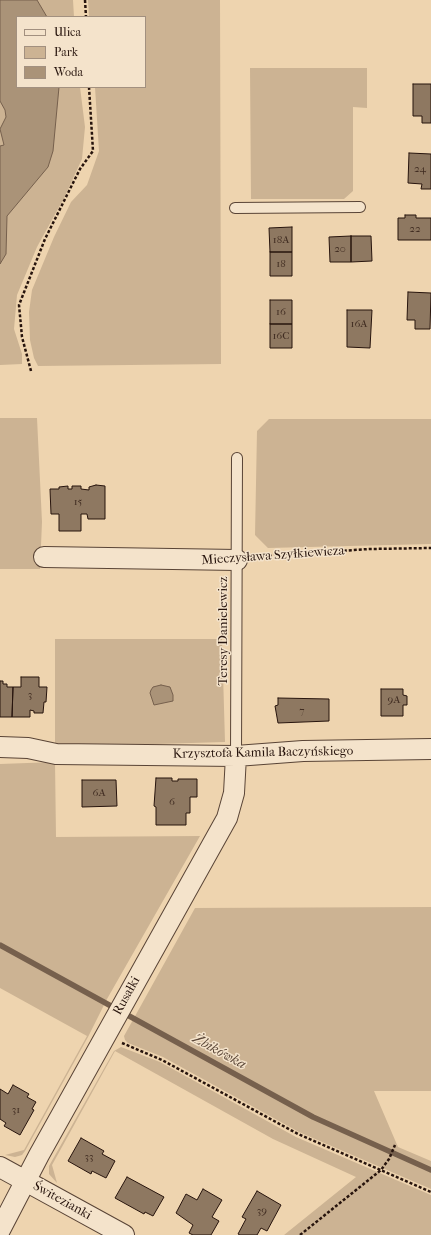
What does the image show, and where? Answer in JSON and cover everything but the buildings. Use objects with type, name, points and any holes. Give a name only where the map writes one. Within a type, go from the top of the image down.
[{"type":"street","name":"Mieczysława Szyłkiewicza","points":[[44,557],[237,560]]},
{"type":"street","name":"Krzysztofa Kamila Baczyńskiego","points":[[0,747],[28,748],[56,754],[236,756],[303,751],[431,749]]},
{"type":"street","name":"Rusałki","points":[[0,1230],[26,1181],[112,1036],[130,990],[227,818],[234,793],[236,756]]},
{"type":"street","name":"Świtezianki","points":[[0,1167],[124,1235]]},
{"type":"lane","points":[[235,208],[360,207]]},
{"type":"lane","name":"Teresy Danielewicz","points":[[236,756],[237,458]]},
{"type":"path","points":[[85,0],[86,16]]},
{"type":"path","points":[[31,371],[22,337],[19,305],[45,239],[80,169],[93,151],[89,88]]},
{"type":"path","name":"Mieczysława Szyłkiewicza","points":[[237,560],[255,557],[431,548]]},
{"type":"path","points":[[112,1036],[161,1059],[298,1134],[431,1192]]},
{"type":"path","points":[[300,1235],[381,1170],[389,1159],[396,1145]]},
{"type":"green space","points":[[0,0],[73,0],[74,16],[16,16],[16,88],[80,88],[85,127],[82,159],[64,198],[37,247],[17,295],[14,329],[22,354],[22,364],[0,365]]},
{"type":"green space","points":[[88,0],[220,0],[221,364],[38,366],[34,358],[30,340],[29,312],[32,290],[54,237],[71,202],[87,185],[99,151],[95,88],[146,88],[146,16],[89,16]]},
{"type":"green space","points":[[250,68],[367,68],[367,108],[353,107],[353,191],[344,199],[251,199]]},
{"type":"green space","points":[[0,418],[37,418],[42,522],[40,569],[0,569]]},
{"type":"green space","points":[[269,419],[431,419],[431,544],[268,548],[255,535],[257,431]]},
{"type":"green space","points":[[55,639],[222,639],[225,742],[55,747]]},
{"type":"green space","points":[[55,762],[56,837],[200,836],[107,999],[88,1037],[25,1151],[22,1155],[15,1157],[5,1155],[24,1150],[87,1036],[0,988],[0,764]]},
{"type":"green space","points":[[431,907],[431,1091],[374,1091],[398,1147],[431,1161],[431,1189],[299,1132],[163,1057],[128,1043],[125,1040],[124,1036],[195,908]]},
{"type":"green space","points":[[121,1047],[160,1062],[296,1137],[431,1195],[431,1235],[284,1235],[356,1177],[273,1139],[115,1051],[52,1165],[57,1183],[49,1174],[49,1166],[114,1051]]},
{"type":"water","points":[[0,0],[37,0],[46,16],[16,16],[16,88],[59,88],[53,151],[48,167],[7,216],[6,254],[0,264],[0,146],[4,145],[0,129],[6,117],[5,110],[0,101]]},
{"type":"water","points":[[161,685],[170,687],[173,695],[173,701],[154,705],[150,693],[151,690],[153,687]]},
{"type":"waterway","name":"Żbikówka","points":[[0,945],[313,1117],[431,1170]]}]
